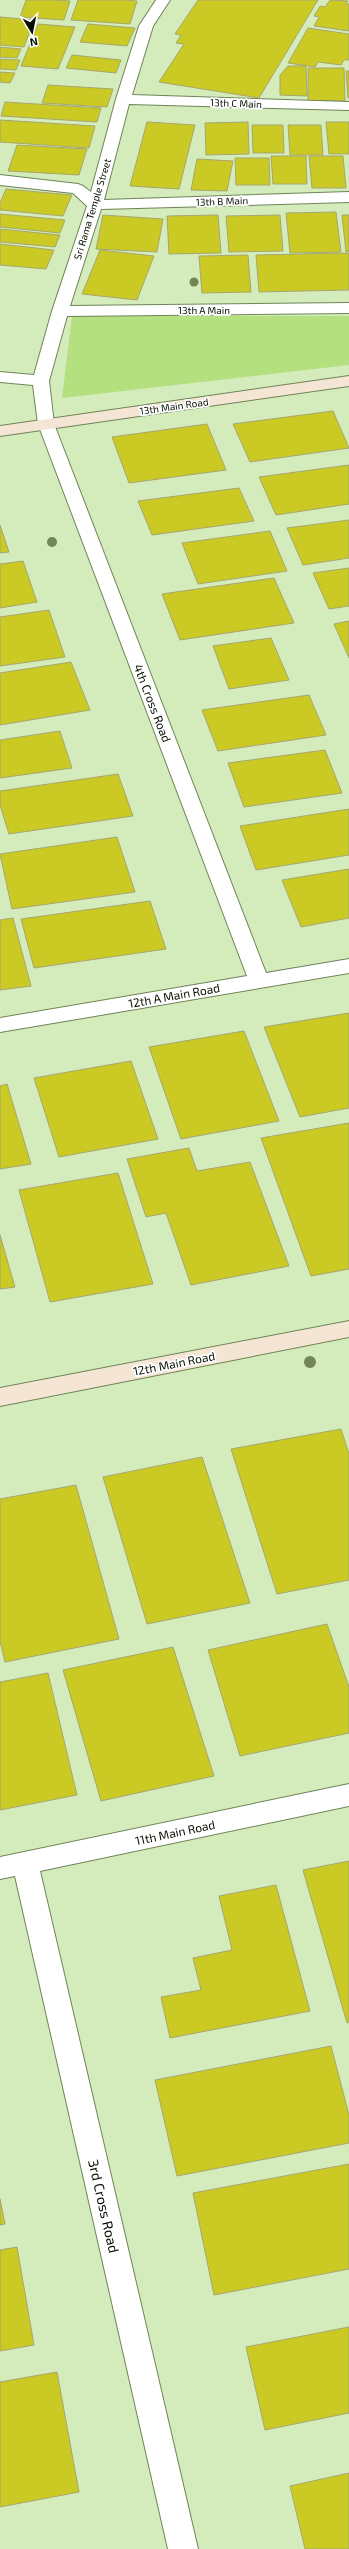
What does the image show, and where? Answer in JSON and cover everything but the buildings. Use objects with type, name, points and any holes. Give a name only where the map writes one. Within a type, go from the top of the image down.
[{"type":"street","name":"Sri Rama Temple Street","points":[[46,424],[41,380],[60,311],[95,205],[123,99],[146,26],[163,0]]},
{"type":"street","name":"13th C Main","points":[[123,99],[349,106]]},
{"type":"street","points":[[0,180],[78,189],[95,205]]},
{"type":"street","name":"13th B Main","points":[[95,205],[349,197]]},
{"type":"street","name":"13th A Main","points":[[60,311],[349,308]]},
{"type":"street","points":[[0,377],[41,380]]},
{"type":"street","name":"13th Main Road","points":[[0,431],[349,381]]},
{"type":"street","name":"4th Cross Road","points":[[46,424],[259,981]]},
{"type":"street","name":"12th A Main Road","points":[[0,1025],[349,966]]},
{"type":"street","name":"12th Main Road","points":[[0,1397],[349,1329]]},
{"type":"street","name":"11th Main Road","points":[[13,1866],[349,1796]]},
{"type":"street","name":"3rd Cross Road","points":[[13,1866],[183,2549]]},
{"type":"green space","points":[[72,316],[349,316],[349,365],[62,398]]}]
